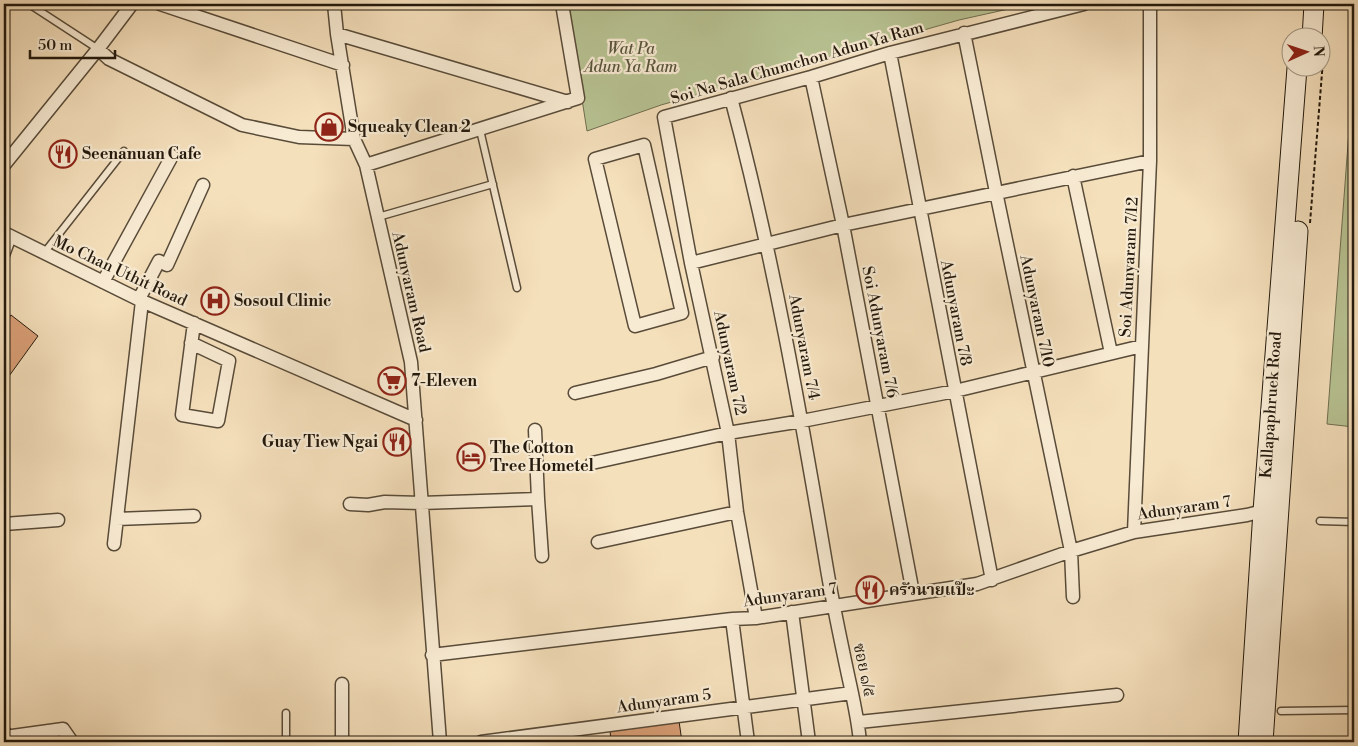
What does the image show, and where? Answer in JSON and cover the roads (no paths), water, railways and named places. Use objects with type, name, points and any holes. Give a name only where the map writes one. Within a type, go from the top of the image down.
[{"type":"main road","points":[[1301,28],[1302,4]]},
{"type":"main road","points":[[1313,28],[1314,4]]},
{"type":"main road","name":"Kallapaphruek Road","points":[[1248,742],[1263,511],[1297,78]]},
{"type":"main road","name":"Kallapaphruek Road","points":[[1263,742],[1308,78]]},
{"type":"street","points":[[4,165],[132,4]]},
{"type":"street","points":[[160,4],[342,65]]},
{"type":"street","name":"Adunyaram Road","points":[[334,4],[336,34],[354,139],[366,166],[411,362],[440,742]]},
{"type":"street","points":[[366,166],[578,98],[562,4]]},
{"type":"street","name":"Soi Na Sala Chumchon Adun Ya Ram","points":[[664,117],[964,33],[1084,4]]},
{"type":"street","name":"Soi Adunyaram 7/12","points":[[1134,532],[1150,161],[1150,4]]},
{"type":"street","name":"Adunyaram 7/10","points":[[964,33],[1071,551],[1073,597]]},
{"type":"street","points":[[336,34],[568,102]]},
{"type":"street","points":[[98,49],[109,59],[242,125],[299,137],[354,139]]},
{"type":"street","name":"Adunyaram 7/8","points":[[890,53],[992,580]]},
{"type":"street","name":"Soi Adunyaram 7/6","points":[[811,77],[843,225],[913,593]]},
{"type":"street","name":"Adunyaram 7/4","points":[[731,98],[767,245],[802,421],[833,605]]},
{"type":"street","name":"Adunyaram 7/2","points":[[664,117],[691,262],[728,434],[737,512],[756,618]]},
{"type":"street","points":[[644,146],[662,226],[682,313],[635,326],[595,160],[644,146]]},
{"type":"street","points":[[103,282],[172,156]]},
{"type":"street","points":[[691,262],[843,225],[1150,161]]},
{"type":"street","points":[[1073,176],[1110,353]]},
{"type":"street","points":[[114,544],[140,300],[159,261],[167,265],[202,185]]},
{"type":"street","points":[[662,226],[683,221]]},
{"type":"street","name":"Mo Chan Uthit Road","points":[[8,235],[140,300],[416,420]]},
{"type":"street","points":[[191,343],[229,361],[218,421],[182,415],[191,343],[194,324]]},
{"type":"street","points":[[592,464],[728,434],[955,391],[1142,346]]},
{"type":"street","points":[[575,393],[713,358]]},
{"type":"street","points":[[535,430],[542,556]]},
{"type":"street","points":[[350,504],[538,499]]},
{"type":"street","name":"Adunyaram 7","points":[[432,655],[732,619],[756,618],[977,584],[1071,551],[1134,532],[1263,511]]},
{"type":"street","points":[[598,542],[737,512]]},
{"type":"street","points":[[117,519],[194,516]]},
{"type":"street","points":[[4,524],[58,520]]},
{"type":"street","name":"ซอย ๑/๕","points":[[833,605],[859,722],[860,742]]},
{"type":"street","points":[[792,612],[809,742]]},
{"type":"street","points":[[732,619],[748,742]]},
{"type":"street","points":[[342,684],[342,742]]},
{"type":"street","name":"Adunyaram 5","points":[[481,742],[852,693]]},
{"type":"street","points":[[859,722],[1117,695]]},
{"type":"street","points":[[4,732],[5,738],[63,729],[72,742]]},
{"type":"lane","points":[[29,4],[98,49]]},
{"type":"lane","points":[[480,130],[517,288]]},
{"type":"lane","points":[[44,253],[124,152]]},
{"type":"lane","points":[[378,217],[493,184]]},
{"type":"lane","points":[[4,261],[8,235]]},
{"type":"lane","points":[[1320,521],[1354,522]]},
{"type":"lane","points":[[1281,711],[1354,710]]},
{"type":"lane","points":[[286,713],[286,742]]},
{"type":"place","name":"Squeaky Clean 2","points":[[329,127]]},
{"type":"place","name":"Seenanuan Cafe","points":[[63,154]]},
{"type":"place","name":"Sosoul Clinic","points":[[215,301]]},
{"type":"place","name":"7-Eleven","points":[[392,381]]},
{"type":"place","name":"Guay Tiew Ngai","points":[[397,442]]},
{"type":"place","name":"The Cotton Tree Hometel","points":[[471,457]]},
{"type":"place","name":"ครัวนายแป๊ะ","points":[[870,590]]},
{"type":"park label","name":"Wat Pa Adun Ya Ram","points":[[631,58]]}]
